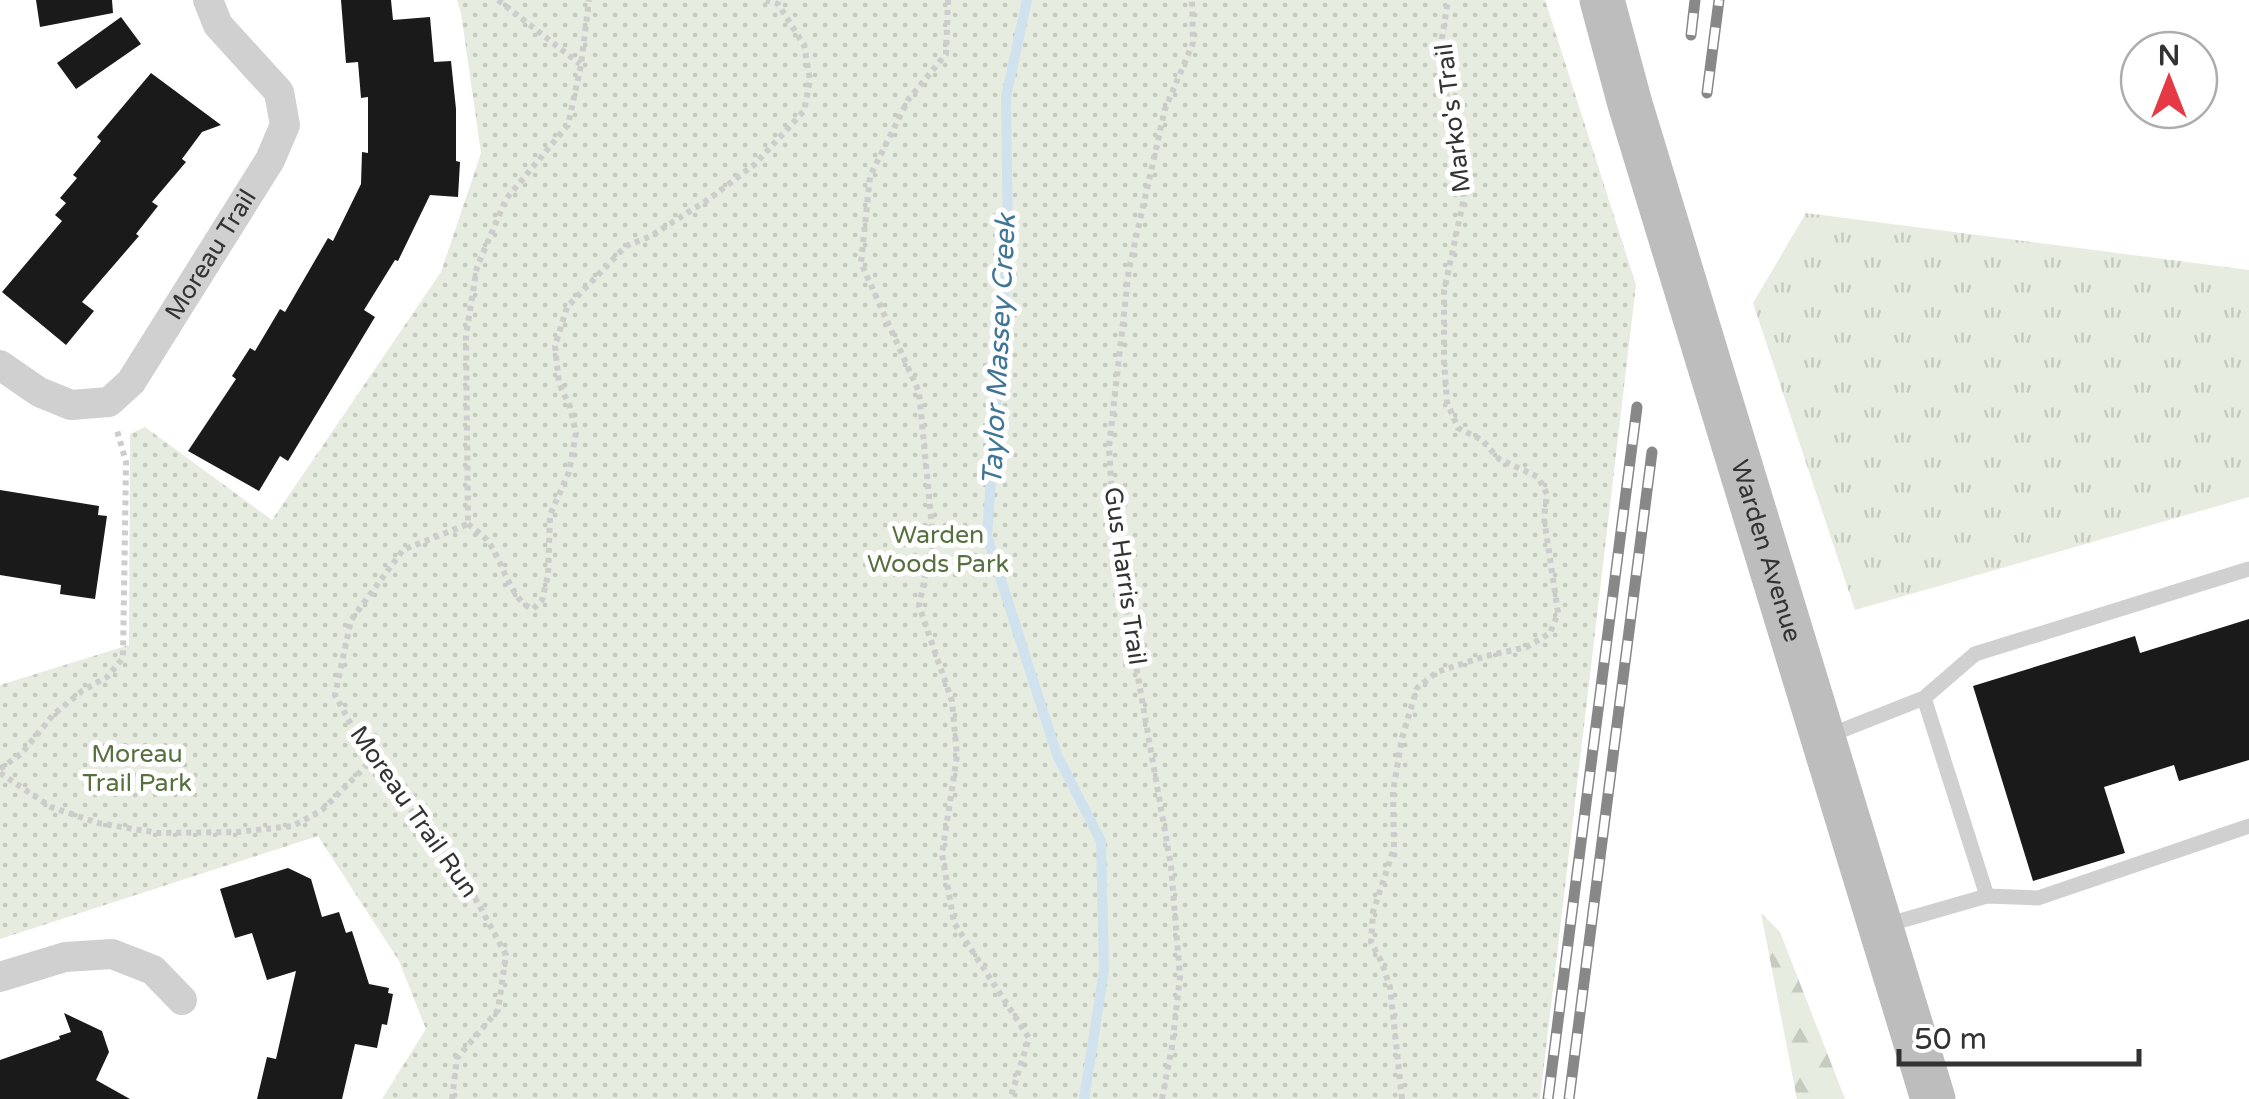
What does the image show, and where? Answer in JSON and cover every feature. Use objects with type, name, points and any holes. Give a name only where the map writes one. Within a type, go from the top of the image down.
[{"type":"main road","name":"Warden Avenue","points":[[1602,0],[1630,104],[1933,1099]]},
{"type":"street","name":"Moreau Trail","points":[[109,402],[131,382],[270,160],[284,126],[279,92],[218,26],[208,0]]},
{"type":"street","points":[[0,365],[40,392],[71,405],[109,402]]},
{"type":"street","points":[[0,977],[66,957],[112,954],[153,970],[182,1000]]},
{"type":"lane","points":[[1823,738],[1924,698],[1975,654],[2249,569]]},
{"type":"lane","points":[[1924,698],[1987,896]]},
{"type":"lane","points":[[1882,926],[1987,896],[2038,898],[2249,826]]},
{"type":"path","points":[[498,0],[581,65]]},
{"type":"path","points":[[589,0],[568,126],[506,199],[476,267],[466,335],[468,524],[485,537],[516,594],[525,607],[533,609],[542,600],[548,575],[550,515],[569,472],[576,434],[559,383],[555,346],[567,307],[626,246],[651,236],[756,164],[804,111],[810,80],[804,45],[778,4],[766,0]]},
{"type":"path","points":[[948,0],[946,54],[908,100],[870,176],[861,263],[919,392],[933,538],[919,606],[952,701],[957,756],[942,854],[954,923],[1028,1038],[1010,1099]]},
{"type":"path","name":"Gus Harris Trail","points":[[1162,1099],[1180,977],[1173,884],[1115,545],[1109,447],[1129,269],[1165,109],[1193,43],[1192,0]]},
{"type":"path","name":"Marko's Trail","points":[[1402,1099],[1390,987],[1370,942],[1373,912],[1394,848],[1394,792],[1402,738],[1417,688],[1437,672],[1527,647],[1550,633],[1558,613],[1544,518],[1547,494],[1538,477],[1499,459],[1482,440],[1458,428],[1448,402],[1444,291],[1464,198],[1451,138],[1444,71],[1442,38],[1448,0]]},
{"type":"path","points":[[109,402],[126,462],[123,658],[106,677],[82,690],[53,715],[22,753],[0,771],[51,807],[98,823],[158,833],[238,832],[293,826],[322,810],[371,761]]},
{"type":"path","name":"Moreau Trail Run","points":[[452,1099],[457,1058],[498,1010],[506,955],[460,870],[371,761],[336,696],[351,620],[403,550],[468,524]]},
{"type":"green space","name":"Warden Woods Park","points":[[457,0],[1545,0],[1636,285],[1540,1099],[382,1099],[426,1029],[399,961],[318,836],[0,939],[0,685],[129,645],[130,434],[145,427],[272,520],[441,272],[481,153]]},
{"type":"green space","points":[[1806,213],[2249,270],[2249,497],[1855,610],[1753,303]]},
{"type":"green space","points":[[1761,913],[1780,932],[1845,1099],[1797,1099]]},
{"type":"building","points":[[36,0],[112,0],[113,13],[40,27]]},
{"type":"building","points":[[341,0],[391,0],[393,20],[430,17],[434,62],[451,61],[456,161],[460,162],[458,197],[430,195],[398,261],[395,260],[364,310],[375,317],[288,461],[280,456],[259,491],[188,451],[236,379],[232,376],[250,348],[255,351],[280,309],[285,312],[328,238],[333,241],[361,184],[362,152],[368,153],[368,97],[361,98],[358,62],[346,63]]},
{"type":"building","points":[[121,17],[141,44],[76,89],[57,63]]},
{"type":"building","points":[[151,73],[221,125],[202,132],[182,159],[186,162],[152,202],[158,206],[136,234],[139,236],[82,302],[94,311],[66,345],[2,292],[62,221],[55,215],[66,203],[60,198],[77,178],[73,175],[101,141],[97,137]]},
{"type":"building","points":[[0,490],[99,506],[98,515],[107,516],[95,599],[60,594],[61,585],[0,575]]},
{"type":"building","points":[[2249,619],[2249,760],[2179,781],[2174,765],[2104,787],[2125,853],[2033,881],[1973,686],[2135,636],[2140,653]]},
{"type":"building","points":[[288,868],[311,879],[322,917],[339,912],[346,933],[352,931],[369,984],[389,988],[388,993],[393,994],[387,1025],[382,1024],[377,1048],[355,1044],[342,1099],[257,1099],[267,1057],[276,1059],[296,971],[267,980],[252,933],[235,938],[220,889]]},
{"type":"building","points":[[64,1013],[102,1031],[109,1052],[96,1080],[130,1099],[0,1099],[0,1060],[71,1032]]},
{"type":"waterway","name":"Taylor Massey Creek","points":[[1027,0],[1006,97],[1008,240],[987,536],[1057,755],[1101,841],[1104,970],[1084,1099]]},
{"type":"railway","points":[[1691,35],[1695,0]]},
{"type":"railway","points":[[1707,93],[1719,0]]},
{"type":"railway","points":[[1548,1099],[1637,407]]},
{"type":"railway","points":[[1569,1099],[1652,452]]},
{"type":"park label","name":"Moreau Trail Park","points":[[137,768]]}]
